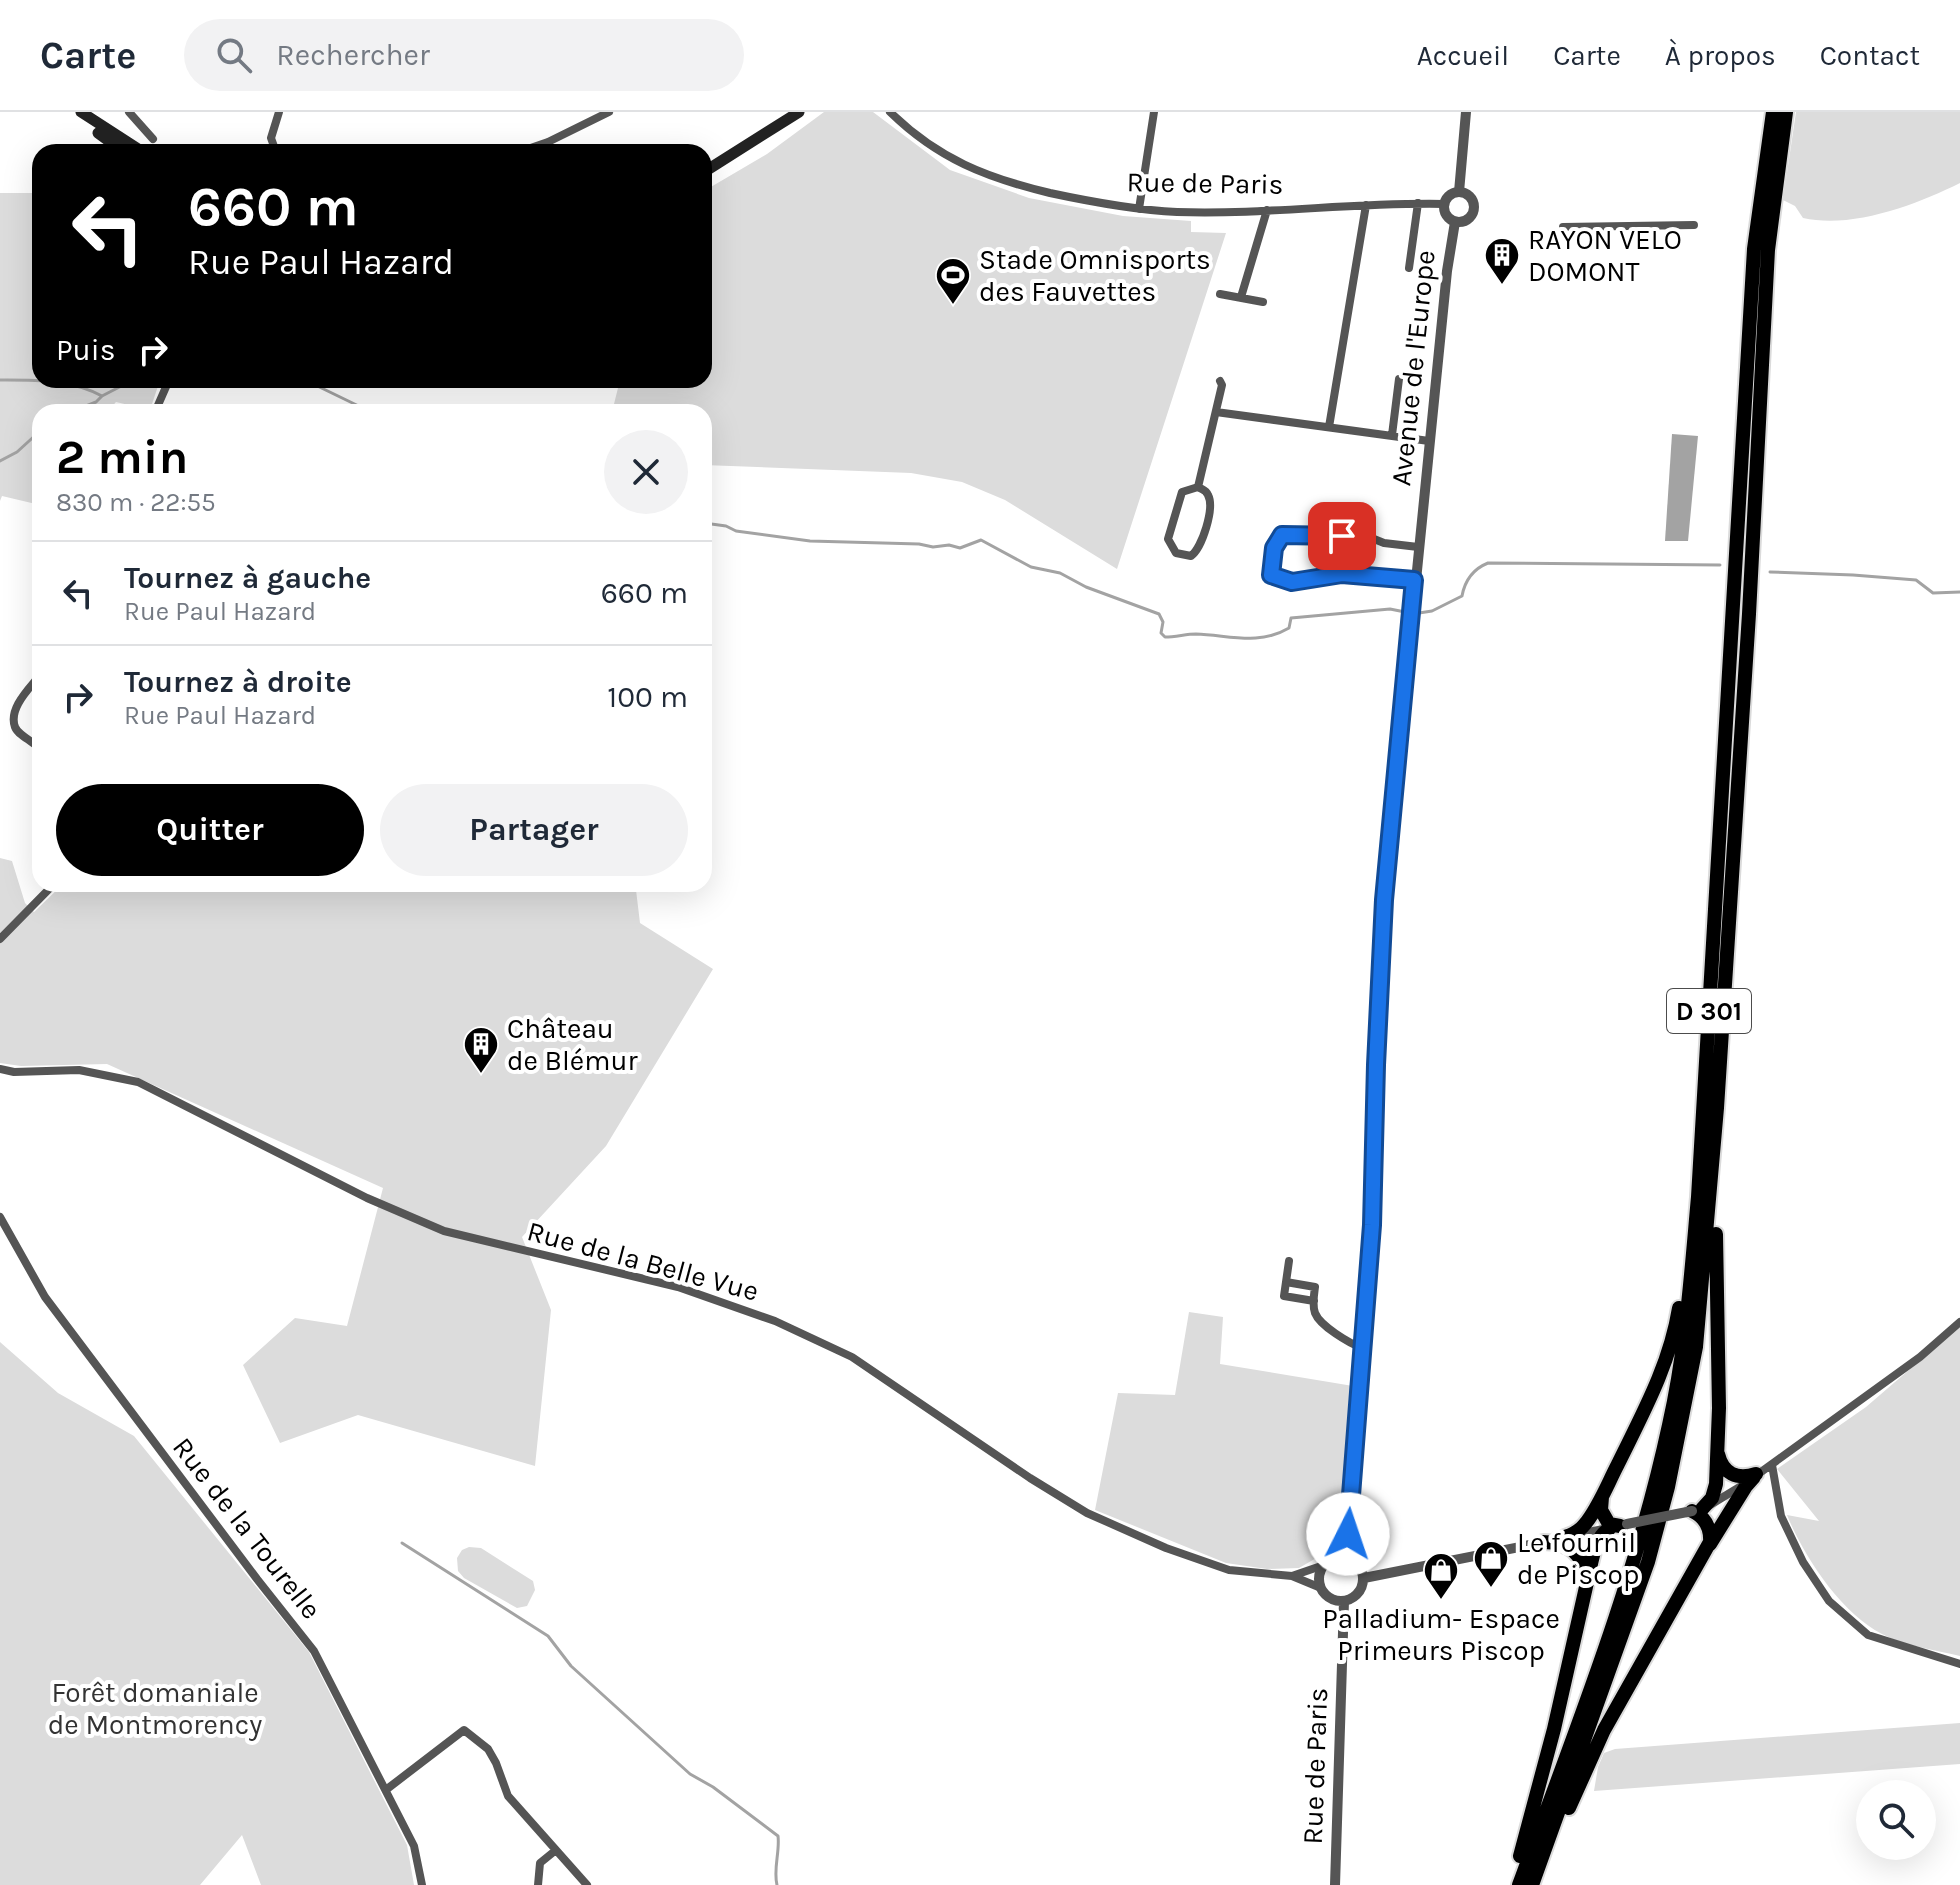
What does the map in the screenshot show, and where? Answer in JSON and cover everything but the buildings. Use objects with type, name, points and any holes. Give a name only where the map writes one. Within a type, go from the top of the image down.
[{"type":"highway","name":"D 301","points":[[1519,1885],[1635,1559],[1670,1423],[1682,1354],[1698,1197],[1754,249],[1773,112]]},
{"type":"highway","name":"D 301","points":[[1533,1885],[1648,1562],[1668,1487],[1696,1347],[1715,1125],[1749,614],[1768,250],[1786,112]]},
{"type":"highway","points":[[1706,1552],[1710,1532],[1697,1510],[1712,1498],[1715,1491],[1719,1408],[1715,1125]]},
{"type":"highway","points":[[1551,1541],[1571,1535],[1585,1524],[1666,1360],[1675,1331],[1698,1197]]},
{"type":"highway","points":[[1717,1446],[1722,1467],[1731,1475],[1744,1477],[1762,1472]]},
{"type":"highway","points":[[1533,1885],[1604,1730],[1746,1486],[1762,1472]]},
{"type":"highway","points":[[1603,1492],[1602,1514],[1609,1524],[1619,1526]]},
{"type":"highway","points":[[1510,1885],[1539,1789],[1596,1546],[1602,1534],[1619,1526]]},
{"type":"highway","points":[[1551,1541],[1575,1550],[1588,1578]]},
{"type":"main road","points":[[74,112],[114,144]]},
{"type":"main road","points":[[81,112],[131,144]]},
{"type":"main road","points":[[712,167],[799,112]]},
{"type":"street","points":[[129,112],[153,139]]},
{"type":"street","points":[[273,144],[271,138],[279,112]]},
{"type":"street","points":[[542,144],[609,112]]},
{"type":"street","points":[[1139,209],[1154,112]]},
{"type":"street","points":[[1459,192],[1466,112]]},
{"type":"street","name":"Rue de Paris","points":[[890,113],[939,152],[967,168],[1042,191],[1139,209],[1177,212],[1444,204]]},
{"type":"street","points":[[1459,192],[1472,197],[1475,206],[1469,219],[1455,222],[1447,217],[1444,204],[1449,195],[1459,192]]},
{"type":"street","points":[[1409,268],[1418,203]]},
{"type":"street","points":[[1329,427],[1366,205]]},
{"type":"street","points":[[1241,297],[1267,210]]},
{"type":"street","name":"Avenue de l'Europe","points":[[1362,1348],[1372,1225],[1384,900],[1414,580],[1455,222]]},
{"type":"street","points":[[1563,227],[1694,225]]},
{"type":"street","points":[[1220,294],[1263,302]]},
{"type":"street","points":[[1392,435],[1399,379]]},
{"type":"street","points":[[1198,487],[1222,385],[1220,381]]},
{"type":"street","points":[[1216,412],[1429,441]]},
{"type":"street","points":[[1198,487],[1206,491],[1210,505],[1201,544],[1191,556],[1184,556],[1176,553],[1168,539],[1182,492],[1198,487]]},
{"type":"street","points":[[1414,580],[1342,574],[1292,582],[1271,575],[1277,539],[1289,533],[1369,537],[1384,543],[1418,547]]},
{"type":"street","points":[[32,685],[20,700],[15,721],[17,730],[32,742]]},
{"type":"street","points":[[0,939],[46,892]]},
{"type":"street","name":"Rue de la Belle Vue","points":[[0,1069],[14,1072],[79,1070],[138,1082],[367,1198],[444,1231],[678,1287],[775,1321],[852,1357],[1087,1513],[1166,1548],[1229,1570],[1292,1576],[1321,1588]]},
{"type":"street","name":"Rue de la Tourelle","points":[[0,1217],[45,1297],[314,1651],[414,1846],[422,1885]]},
{"type":"street","points":[[1289,1261],[1284,1296],[1314,1301]]},
{"type":"street","points":[[1286,1282],[1315,1287],[1313,1310],[1317,1317],[1348,1342],[1362,1348],[1344,1557]]},
{"type":"street","points":[[1364,1578],[1697,1510],[1762,1472],[1920,1357],[1960,1322]]},
{"type":"street","points":[[1762,1472],[1803,1562],[1829,1601],[1868,1635],[1960,1664]]},
{"type":"street","points":[[1344,1557],[1356,1562],[1364,1578],[1360,1591],[1350,1600],[1330,1599],[1321,1588],[1319,1576],[1330,1560],[1344,1557]]},
{"type":"street","name":"Rue de la Belle Vue","points":[[1292,1576],[1324,1565]]},
{"type":"street","name":"Rue de Paris","points":[[1335,1885],[1344,1601]]},
{"type":"street","points":[[387,1789],[464,1730],[488,1749],[508,1796],[587,1885]]},
{"type":"street","points":[[538,1885],[540,1863],[556,1850]]},
{"type":"green space","name":"Stade Omnisports des Fauvettes","points":[[824,112],[873,112],[950,170],[1029,198],[1123,216],[1191,221],[1191,232],[1226,233],[1117,569],[1005,500],[962,482],[911,473],[712,465],[712,404],[614,404],[618,388],[712,388],[712,186],[767,154]]},
{"type":"green space","points":[[1796,112],[1960,112],[1960,183],[1904,207],[1863,218],[1822,221],[1803,218],[1795,206],[1783,200]]},
{"type":"green space","points":[[0,193],[32,193],[32,388],[157,388],[152,404],[32,404],[32,503],[2,496],[0,501]]},
{"type":"green space","points":[[0,858],[12,861],[25,903],[34,912],[55,892],[636,892],[640,923],[713,969],[606,1146],[522,1237],[551,1310],[535,1466],[358,1415],[280,1443],[243,1365],[295,1318],[347,1326],[383,1188],[107,1064],[21,1066],[0,1063]]},
{"type":"green space","points":[[1189,1312],[1223,1317],[1220,1364],[1353,1386],[1341,1521],[1331,1542],[1318,1557],[1299,1568],[1267,1569],[1226,1563],[1095,1510],[1118,1393],[1175,1395]]},
{"type":"green space","points":[[1960,1326],[1960,1656],[1910,1645],[1882,1634],[1867,1625],[1838,1598],[1814,1566],[1787,1515],[1819,1521],[1777,1469],[1866,1407]]},
{"type":"green space","name":"Forêt domaniale de Montmorency","points":[[0,1342],[58,1393],[134,1436],[309,1652],[407,1845],[414,1885],[261,1885],[242,1835],[200,1885],[0,1885]]},
{"type":"green space","points":[[481,1548],[533,1581],[535,1590],[527,1606],[517,1608],[464,1578],[458,1571],[457,1558],[462,1550]]},
{"type":"green space","points":[[1960,1723],[1960,1764],[1594,1791],[1604,1753],[1615,1749]]},
{"type":"shaded area","points":[[1672,434],[1698,436],[1688,541],[1665,541]]},
{"type":"waterway","points":[[0,380],[32,381]]},
{"type":"waterway","points":[[84,388],[102,396],[118,388]]},
{"type":"waterway","points":[[322,388],[354,404]]},
{"type":"waterway","points":[[91,404],[102,396]]},
{"type":"waterway","points":[[0,461],[17,452],[32,438]]},
{"type":"waterway","points":[[712,524],[736,531],[810,541],[933,547],[949,545],[960,548],[981,540],[1031,567],[1060,573],[1086,587],[1159,614],[1163,622],[1161,633],[1165,637],[1196,634],[1266,637],[1289,628],[1291,618],[1390,609],[1405,612]]},
{"type":"waterway","points":[[1419,613],[1432,611],[1462,596],[1470,576],[1488,563],[1720,565]]},
{"type":"waterway","points":[[1770,572],[1916,580],[1933,593],[1960,592]]},
{"type":"waterway","points":[[402,1543],[548,1636],[571,1666],[690,1774],[713,1787],[778,1836],[777,1885]]},
{"type":"place","name":"RAYON VELO DOMONT","points":[[1502,286]]},
{"type":"place","name":"Stade Omnisports des Fauvettes","points":[[953,306]]},
{"type":"place","name":"Château de Blémur","points":[[481,1075]]},
{"type":"place","name":"Le fournil de Piscop","points":[[1491,1589]]},
{"type":"place","name":"Palladium- Espace Primeurs Piscop","points":[[1441,1601]]},
{"type":"route","points":[[1342,536],[1282,535],[1274,548],[1271,575],[1292,582],[1342,574],[1414,580],[1384,900],[1372,1225],[1348,1534]]}]
